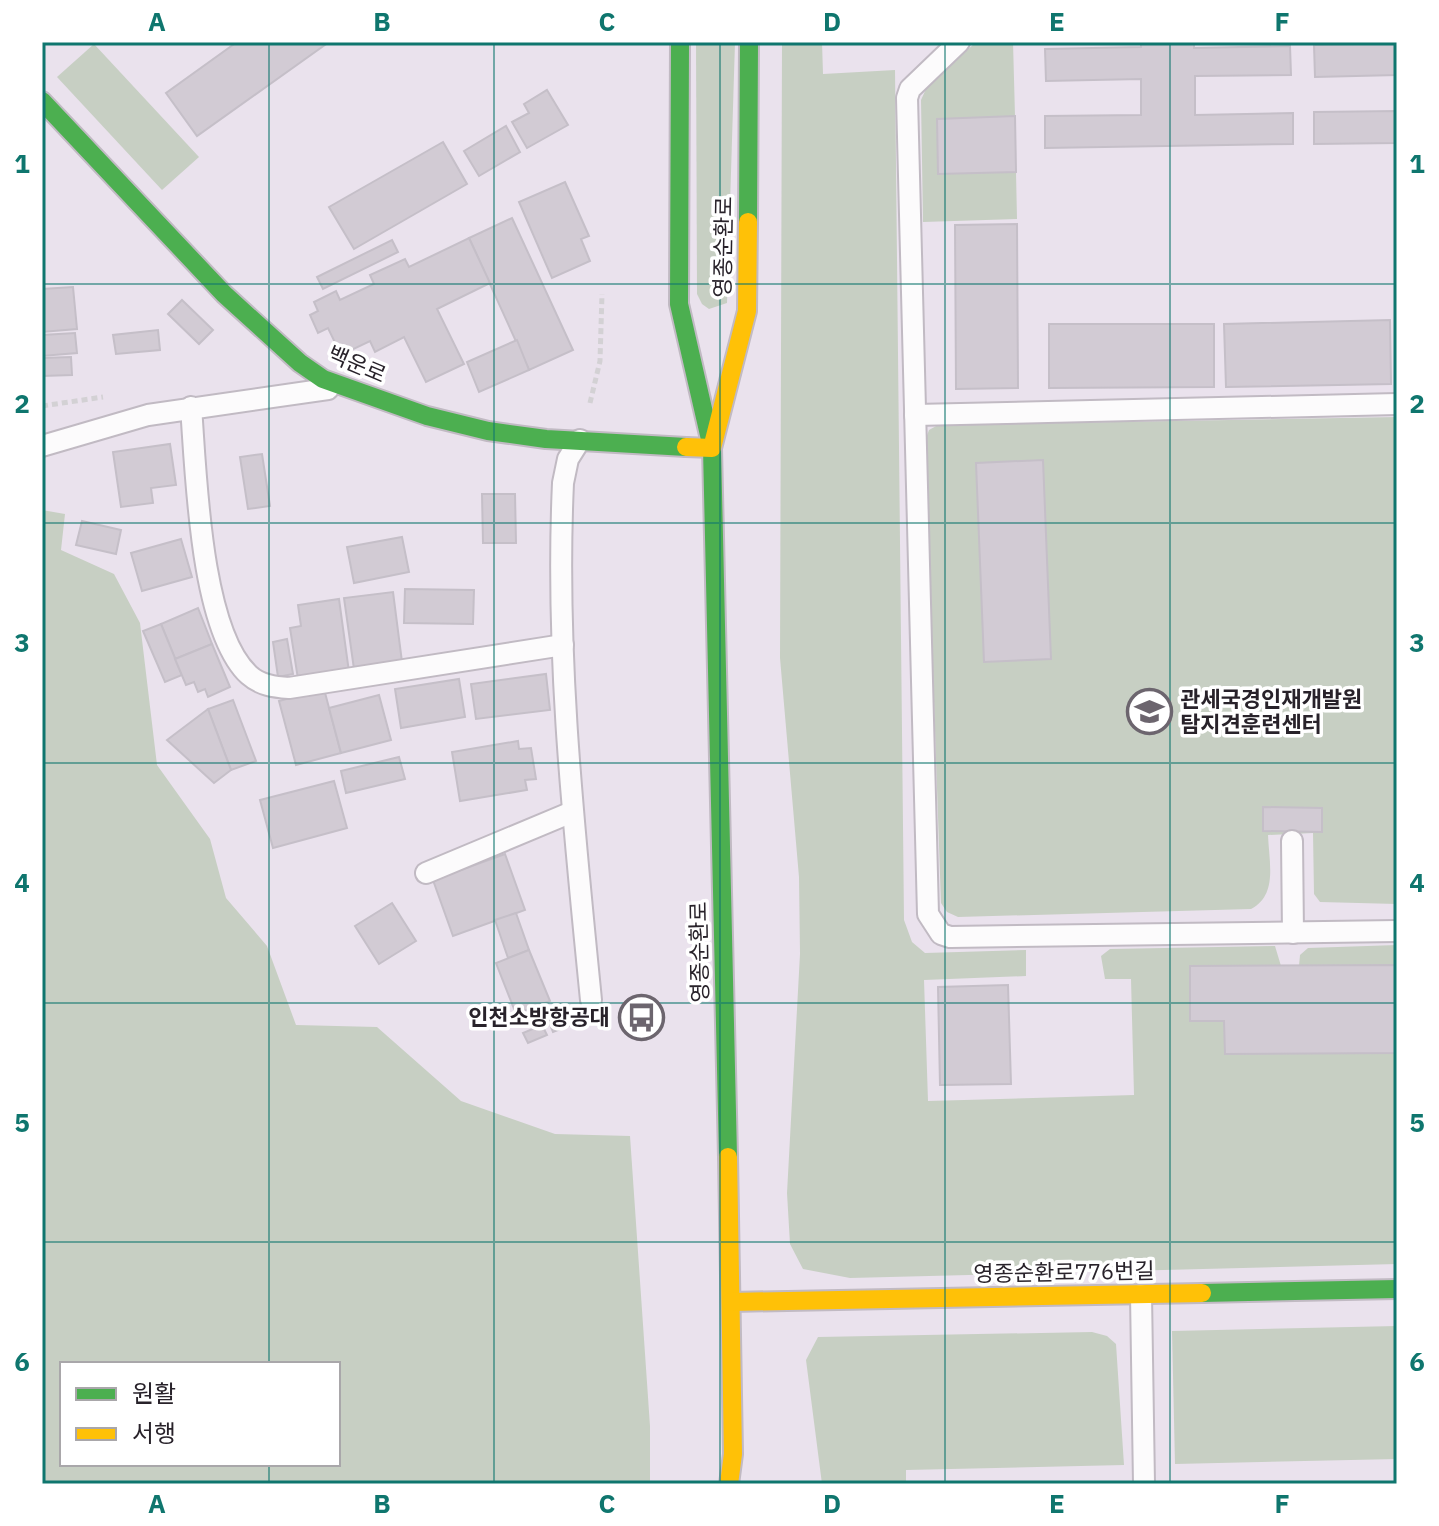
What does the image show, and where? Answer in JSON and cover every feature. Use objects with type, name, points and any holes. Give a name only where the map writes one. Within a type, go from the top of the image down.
[{"type":"main road","name":"영종순환로","points":[[680,42],[679,304],[712,448],[731,1302],[733,1454],[729,1484]]},
{"type":"main road","name":"영종순환로","points":[[712,448],[747,311],[749,42]]},
{"type":"main road","name":"백운로","points":[[42,101],[224,294],[300,363],[341,387],[488,431],[712,448]]},
{"type":"main road","name":"영종순환로776번길","points":[[731,1302],[1397,1289]]},
{"type":"main road","name":"영종순환로","points":[[733,1454],[740,1484]]},
{"type":"lane","points":[[959,42],[910,89],[907,98],[928,914],[934,927],[950,937],[1397,931]]},
{"type":"lane","points":[[42,446],[148,415],[341,387]]},
{"type":"lane","points":[[915,415],[1397,404]]},
{"type":"lane","points":[[191,407],[203,555],[235,656],[249,675],[267,686],[304,687],[563,645]]},
{"type":"lane","points":[[580,440],[568,459],[563,483],[563,645],[572,812],[591,1000]]},
{"type":"lane","points":[[426,873],[572,812]]},
{"type":"lane","points":[[1292,841],[1293,933]]},
{"type":"lane","points":[[1141,1295],[1144,1484]]},
{"type":"path","points":[[580,440],[600,361],[602,294]]},
{"type":"shaded area","points":[[696,42],[735,42],[727,303],[709,309],[697,294]]},
{"type":"shaded area","points":[[782,42],[822,42],[823,74],[895,70],[904,920],[912,942],[925,953],[1026,950],[1026,976],[924,980],[928,1101],[1134,1095],[1131,979],[1105,979],[1101,956],[1110,949],[1275,946],[1281,966],[1190,966],[1190,1021],[1224,1021],[1225,1054],[1397,1053],[1397,1264],[850,1278],[803,1269],[790,1244],[787,1193],[800,954],[799,877],[780,658]]},
{"type":"shaded area","points":[[976,42],[1013,42],[1015,116],[937,119],[938,174],[1016,172],[1017,219],[923,222],[921,100],[926,89]]},
{"type":"shaded area","points":[[94,44],[199,157],[162,190],[57,77]]},
{"type":"shaded area","points":[[1397,417],[1397,904],[1320,902],[1314,894],[1313,833],[1268,835],[1269,887],[1260,903],[1251,909],[958,917],[947,912],[941,903],[925,441],[929,430],[938,425]]},
{"type":"shaded area","points":[[42,510],[65,514],[61,550],[114,574],[140,623],[157,765],[210,839],[226,898],[267,946],[296,1025],[377,1027],[461,1101],[555,1134],[630,1136],[650,1426],[650,1484],[42,1484]]},
{"type":"shaded area","points":[[1397,945],[1397,965],[1299,966],[1300,955],[1308,948]]},
{"type":"shaded area","points":[[1397,1326],[1397,1459],[1175,1464],[1172,1331]]},
{"type":"shaded area","points":[[1092,1332],[1107,1336],[1116,1344],[1124,1465],[906,1470],[906,1484],[822,1484],[806,1360],[818,1337]]},
{"type":"building","points":[[237,42],[329,42],[197,136],[166,93]]},
{"type":"building","points":[[1141,42],[1194,42],[1194,48],[1290,46],[1291,75],[1195,76],[1195,115],[1293,113],[1293,144],[1045,148],[1045,116],[1141,115],[1141,79],[1046,81],[1045,49],[1141,47]]},
{"type":"building","points":[[1397,43],[1397,75],[1315,77],[1314,45]]},
{"type":"building","points":[[547,90],[568,125],[527,148],[512,122],[529,113],[524,104]]},
{"type":"building","points":[[1397,111],[1397,143],[1314,144],[1314,112]]},
{"type":"building","points":[[1015,116],[1016,172],[938,174],[937,119]]},
{"type":"building","points":[[506,126],[520,152],[479,176],[464,151]]},
{"type":"building","points":[[443,142],[467,184],[354,249],[329,207]]},
{"type":"building","points":[[565,182],[589,236],[581,239],[590,261],[552,278],[519,202]]},
{"type":"building","points":[[512,218],[573,350],[529,370],[469,238]]},
{"type":"building","points":[[1017,224],[1018,388],[956,389],[955,225]]},
{"type":"building","points":[[469,238],[490,283],[437,309],[464,364],[426,382],[404,337],[375,352],[370,341],[341,355],[328,328],[318,333],[310,315],[318,311],[314,302],[336,291],[340,300],[374,284],[370,275],[405,259],[409,267]]},
{"type":"building","points":[[392,240],[398,252],[323,289],[317,277]]},
{"type":"building","points":[[73,287],[77,329],[42,332],[42,289]]},
{"type":"building","points":[[182,300],[213,330],[199,344],[168,314]]},
{"type":"building","points":[[1390,320],[1391,384],[1226,387],[1224,324]]},
{"type":"building","points":[[1049,324],[1214,324],[1214,387],[1049,388]]},
{"type":"building","points":[[158,330],[160,350],[116,354],[113,335]]},
{"type":"building","points":[[75,333],[77,353],[42,356],[42,335]]},
{"type":"building","points":[[517,340],[529,370],[479,392],[467,362]]},
{"type":"building","points":[[71,357],[72,375],[42,376],[42,358]]},
{"type":"building","points":[[170,444],[176,485],[151,488],[153,503],[121,507],[113,452]]},
{"type":"building","points":[[262,454],[270,506],[248,509],[240,457]]},
{"type":"building","points":[[1043,460],[1051,659],[984,662],[976,463]]},
{"type":"building","points":[[482,494],[515,494],[516,543],[483,543]]},
{"type":"building","points":[[82,521],[121,530],[116,554],[76,545]]},
{"type":"building","points":[[402,537],[409,572],[354,583],[347,547]]},
{"type":"building","points":[[181,539],[192,577],[142,591],[131,553]]},
{"type":"building","points":[[405,589],[474,590],[473,624],[404,623]]},
{"type":"building","points":[[393,592],[402,662],[354,669],[344,598]]},
{"type":"building","points":[[339,599],[349,672],[298,679],[290,628],[301,626],[298,605]]},
{"type":"building","points":[[198,608],[212,644],[175,659],[161,624]]},
{"type":"building","points":[[161,624],[182,675],[165,682],[143,631]]},
{"type":"building","points":[[287,639],[293,674],[278,677],[273,642]]},
{"type":"building","points":[[212,644],[230,687],[208,697],[205,689],[198,692],[194,682],[186,685],[175,659]]},
{"type":"building","points":[[546,674],[550,710],[476,719],[471,684]]},
{"type":"building","points":[[459,679],[465,717],[401,728],[395,689]]},
{"type":"building","points":[[324,689],[341,753],[296,765],[279,701]]},
{"type":"building","points":[[379,695],[391,740],[341,753],[329,708]]},
{"type":"building","points":[[233,700],[256,761],[231,770],[208,709]]},
{"type":"building","points":[[208,709],[231,770],[214,783],[167,740]]},
{"type":"building","points":[[518,741],[519,749],[531,748],[536,779],[525,780],[527,790],[460,801],[452,752]]},
{"type":"building","points":[[399,757],[405,779],[346,793],[341,771]]},
{"type":"building","points":[[334,781],[347,828],[273,848],[260,800]]},
{"type":"building","points":[[1263,807],[1322,808],[1322,832],[1263,831]]},
{"type":"building","points":[[505,854],[525,910],[453,936],[433,880]]},
{"type":"building","points":[[392,903],[416,941],[379,964],[355,926]]},
{"type":"building","points":[[516,913],[529,950],[508,958],[495,920]]},
{"type":"building","points":[[529,950],[550,1001],[516,1014],[496,963]]},
{"type":"building","points":[[1397,965],[1397,1053],[1225,1054],[1224,1021],[1190,1021],[1190,966]]},
{"type":"building","points":[[1008,985],[1011,1084],[940,1085],[938,987]]},
{"type":"building","points":[[562,1004],[571,1025],[553,1032],[545,1012]]},
{"type":"building","points":[[542,1025],[547,1035],[528,1043],[523,1033]]},
{"type":"traffic: fast","points":[[680,42],[679,304],[712,448],[728,1157]]},
{"type":"traffic: fast","points":[[748,222],[749,42]]},
{"type":"traffic: fast","points":[[42,101],[224,294],[300,363],[323,379],[427,416],[488,431],[546,439],[686,447]]},
{"type":"traffic: fast","points":[[1202,1293],[1397,1289]]},
{"type":"traffic: slow","points":[[686,447],[712,448],[747,311],[748,222]]},
{"type":"traffic: slow","points":[[728,1157],[733,1454],[729,1484]]},
{"type":"traffic: slow","points":[[731,1302],[1202,1293]]},
{"type":"place","name":"관세국경인재개발원 탐지견훈련센터","points":[[1149,712]]},
{"type":"place","name":"인천소방항공대","points":[[641,1017]]}]
